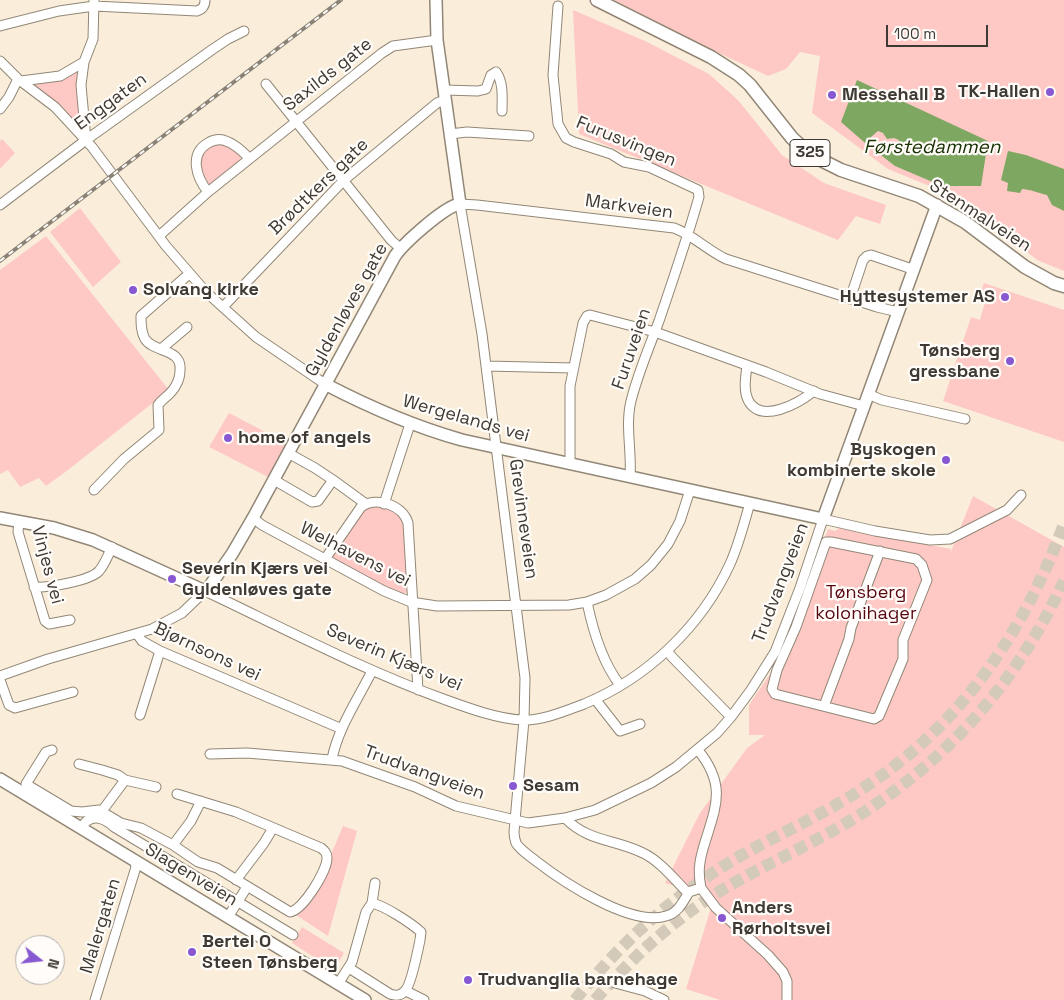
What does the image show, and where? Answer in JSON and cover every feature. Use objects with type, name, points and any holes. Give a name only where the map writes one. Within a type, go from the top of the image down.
[{"type":"main road","name":"Grevinneveien","points":[[435,0],[437,40],[460,204]]},
{"type":"main road","name":"Stenmalveien","points":[[597,0],[711,57],[739,75],[750,85],[792,138],[819,159],[841,170],[912,193],[937,205],[964,222],[1018,262],[1054,283],[1064,286]]},
{"type":"main road","name":"Gyldenløves gate","points":[[205,591],[232,554],[253,518],[400,248],[450,207],[460,204]]},
{"type":"main road","name":"Trudvangveien","points":[[823,519],[912,269],[937,205]]},
{"type":"main road","name":"Stenmalveien","points":[[1044,276],[1064,281]]},
{"type":"main road","name":"Wergelands vei","points":[[325,384],[367,406],[410,424],[462,440],[823,519]]},
{"type":"main road","name":"Severin Kjærs vei","points":[[0,518],[69,532],[112,547],[205,591]]},
{"type":"main road","name":"Slagenveien","points":[[0,779],[365,1000]]},
{"type":"street","points":[[0,26],[94,3],[190,12],[201,10],[205,6],[205,0]]},
{"type":"street","points":[[86,140],[82,101],[82,73],[93,39],[94,3]]},
{"type":"street","name":"Furusvingen","points":[[558,6],[558,25],[552,68],[558,124],[561,130],[566,138],[574,142],[611,154],[624,162],[649,167],[698,190],[700,197],[688,235]]},
{"type":"street","name":"Enggaten","points":[[0,206],[86,140],[213,49],[244,31]]},
{"type":"street","name":"Saxilds gate","points":[[159,236],[249,158],[389,48],[437,40]]},
{"type":"street","name":"Wergelands vei","points":[[0,61],[20,80],[55,107],[86,140],[189,274],[223,307],[271,348],[325,384]]},
{"type":"street","points":[[0,109],[20,80],[60,76],[84,62]]},
{"type":"street","points":[[444,95],[486,89],[491,75],[496,72],[502,92],[502,112]]},
{"type":"street","points":[[266,84],[391,240],[400,248]]},
{"type":"street","name":"Brødtkers gate","points":[[223,307],[344,180],[437,103],[444,95]]},
{"type":"street","points":[[450,134],[467,132],[529,136]]},
{"type":"street","points":[[208,192],[198,174],[196,165],[198,153],[206,144],[214,140],[225,140],[239,148],[249,158]]},
{"type":"street","name":"Markveien","points":[[460,204],[674,228],[726,259],[850,299],[898,312]]},
{"type":"street","name":"Grevinneveien","points":[[460,204],[486,366],[518,606],[525,678],[524,720],[514,821],[516,843],[544,867],[581,892],[633,914],[655,918],[666,917],[680,907],[688,892],[701,888]]},
{"type":"street","name":"Furuveien","points":[[630,477],[629,420],[631,402],[644,359],[686,246],[688,235]]},
{"type":"street","points":[[850,299],[863,260],[867,256],[871,255],[912,269]]},
{"type":"street","points":[[94,490],[124,459],[159,430],[158,405],[176,386],[180,369],[179,362],[175,356],[145,340],[141,316],[189,274]]},
{"type":"street","points":[[570,464],[569,405],[573,368],[584,319],[590,315],[655,332],[814,391],[864,406]]},
{"type":"street","points":[[161,349],[187,327]]},
{"type":"street","points":[[747,365],[745,384],[747,396],[750,403],[758,409],[766,412],[776,411],[814,391]]},
{"type":"street","points":[[486,366],[573,368]]},
{"type":"street","points":[[868,394],[882,400],[965,419]]},
{"type":"street","points":[[384,504],[410,424]]},
{"type":"street","points":[[288,453],[315,468],[366,504]]},
{"type":"street","points":[[274,480],[312,502],[318,501],[333,480]]},
{"type":"street","name":"Welhavens vei","points":[[253,518],[262,525],[384,591],[411,602],[438,606],[559,606],[587,602],[618,589],[635,579],[651,565],[668,544],[680,521],[690,490]]},
{"type":"street","points":[[823,519],[875,531],[930,540],[950,538],[1007,510],[1021,495]]},
{"type":"street","points":[[325,559],[361,507],[366,504],[378,502],[398,509],[407,519],[418,690]]},
{"type":"street","name":"Severin Kjærs vei","points":[[205,591],[418,690],[462,706],[511,719],[524,720],[552,715],[595,699],[620,686],[667,651],[690,626],[721,581],[738,544],[750,503]]},
{"type":"street","name":"Trudvangveien","points":[[210,754],[247,753],[342,761],[400,782],[456,806],[514,821],[542,822],[594,810],[651,784],[698,750],[717,733],[731,716],[751,690],[774,652],[800,588],[823,519]]},
{"type":"street","name":"Vinjes vei","points":[[19,521],[18,532],[47,623],[52,624],[70,620]]},
{"type":"street","points":[[826,542],[880,551],[920,561],[927,577],[925,587],[903,640],[903,659],[877,718],[870,719],[824,706],[773,693],[772,689],[777,670],[796,627],[826,542]]},
{"type":"street","points":[[34,587],[52,586],[95,574],[105,562],[112,547]]},
{"type":"street","points":[[824,706],[880,551]]},
{"type":"street","name":"Gyldenløves gate","points":[[137,634],[167,622],[182,613],[205,591]]},
{"type":"street","points":[[587,602],[596,638],[620,686]]},
{"type":"street","name":"Bjørnsons vei","points":[[0,678],[48,659],[137,634],[142,641],[160,651],[342,730]]},
{"type":"street","points":[[140,715],[160,651]]},
{"type":"street","points":[[667,651],[731,716]]},
{"type":"street","points":[[332,759],[342,730],[372,670]]},
{"type":"street","points":[[0,678],[9,705],[15,708],[73,692]]},
{"type":"street","points":[[595,699],[620,731],[640,724]]},
{"type":"street","points":[[52,750],[46,752],[26,784],[71,810],[82,812],[96,809],[102,811],[125,780]]},
{"type":"street","points":[[698,750],[712,772],[718,794],[699,865],[701,888],[716,908],[768,955],[783,972],[787,981],[787,1000]]},
{"type":"street","points":[[79,764],[118,775],[125,780],[156,787]]},
{"type":"street","points":[[177,794],[236,812],[273,828]]},
{"type":"street","name":"Slagenveien","points":[[173,845],[191,821],[201,801]]},
{"type":"street","name":"Slagenveien","points":[[102,811],[112,821],[141,828],[173,845],[198,862],[217,868],[247,887],[290,912],[296,910],[320,880],[326,865],[326,852],[321,848],[273,828],[236,880]]},
{"type":"street","points":[[81,828],[95,817],[112,821],[114,828],[293,935]]},
{"type":"street","points":[[565,818],[584,834],[645,853],[687,892],[701,888]]},
{"type":"street","name":"Malergaten","points":[[95,1000],[136,867],[135,861]]},
{"type":"street","points":[[338,984],[348,968],[357,947],[366,912],[372,903],[375,883]]},
{"type":"street","points":[[228,917],[247,887]]},
{"type":"street","points":[[348,968],[390,994],[397,996],[406,991],[421,932],[398,916],[372,903]]},
{"type":"street","points":[[615,983],[644,991],[664,1000]]},
{"type":"street","points":[[406,991],[424,1000]]},
{"type":"green space","points":[[614,0],[1064,0],[1064,271],[1037,260],[964,200],[888,169],[812,113],[820,56],[800,52],[786,69],[768,76],[659,25]]},
{"type":"green space","points":[[573,10],[645,41],[709,74],[738,100],[782,155],[824,183],[886,205],[880,224],[856,216],[838,240],[579,134]]},
{"type":"green space","points":[[75,71],[80,73],[80,121],[78,123],[73,122],[35,86],[36,83]]},
{"type":"green space","points":[[2,139],[15,153],[0,169],[0,141]]},
{"type":"green space","points":[[225,143],[241,156],[240,160],[208,186],[197,160],[207,145]]},
{"type":"green space","points":[[80,208],[121,262],[93,287],[50,232]]},
{"type":"green space","points":[[46,236],[169,390],[46,486],[39,478],[20,487],[8,470],[0,474],[0,270]]},
{"type":"green space","name":"Tønsberg gressbane","points":[[984,283],[1064,310],[1064,442],[943,401],[971,317],[980,320],[985,302],[978,299]]},
{"type":"green space","points":[[229,413],[292,446],[274,480],[209,447]]},
{"type":"green space","name":"Tønsberg kolonihager","points":[[973,496],[1064,547],[1064,1000],[720,1000],[686,989],[714,898],[665,883],[700,813],[747,748],[765,735],[749,735],[749,705],[772,671],[797,616],[828,529],[835,531],[839,528],[951,549],[950,554]]},
{"type":"green space","points":[[376,505],[397,512],[404,520],[408,591],[403,595],[332,559],[363,510]]},
{"type":"green space","points":[[343,826],[357,831],[328,936],[296,915],[330,857]]},
{"type":"green space","points":[[302,927],[344,953],[334,970],[292,943]]},
{"type":"water","name":"Førstedammen","points":[[857,80],[988,141],[981,186],[942,186],[895,166],[841,122]],"holes":[[[878,131],[883,133],[887,139],[894,138],[899,140],[895,153],[872,140],[871,137]]]},
{"type":"water","points":[[1008,151],[1026,155],[1064,169],[1064,211],[1052,205],[1047,195],[1024,189],[1020,193],[1007,191],[1008,183],[1001,180]]},
{"type":"tunnel","points":[[575,1000],[613,956],[677,898],[700,881],[749,851],[824,812],[868,785],[902,760],[934,732],[962,703],[1010,637],[1030,601],[1064,524]]},
{"type":"tunnel","points":[[595,1000],[652,942],[700,904],[737,881],[857,817],[906,782],[935,758],[961,733],[1008,677],[1047,615],[1064,581]]},
{"type":"railway","points":[[0,261],[341,0]]},
{"type":"place","name":"TK-Hallen","points":[[1050,92]]},
{"type":"place","name":"Messehall B","points":[[832,95]]},
{"type":"place","name":"Solvang kirke","points":[[133,290]]},
{"type":"place","name":"Hyttesystemer AS","points":[[1005,297]]},
{"type":"place","name":"Tønsberg gressbane","points":[[1010,361]]},
{"type":"place","name":"home of angels","points":[[228,438]]},
{"type":"place","name":"Byskogen kombinerte skole","points":[[946,460]]},
{"type":"place","name":"Severin Kjærs vei Gyldenløves gate","points":[[172,579]]},
{"type":"place","name":"Sesam","points":[[513,786]]},
{"type":"place","name":"Anders Rørholtsvei","points":[[722,918]]},
{"type":"place","name":"Bertel O Steen Tønsberg","points":[[192,952]]},
{"type":"place","name":"Trudvanglia barnehage","points":[[468,980]]}]
